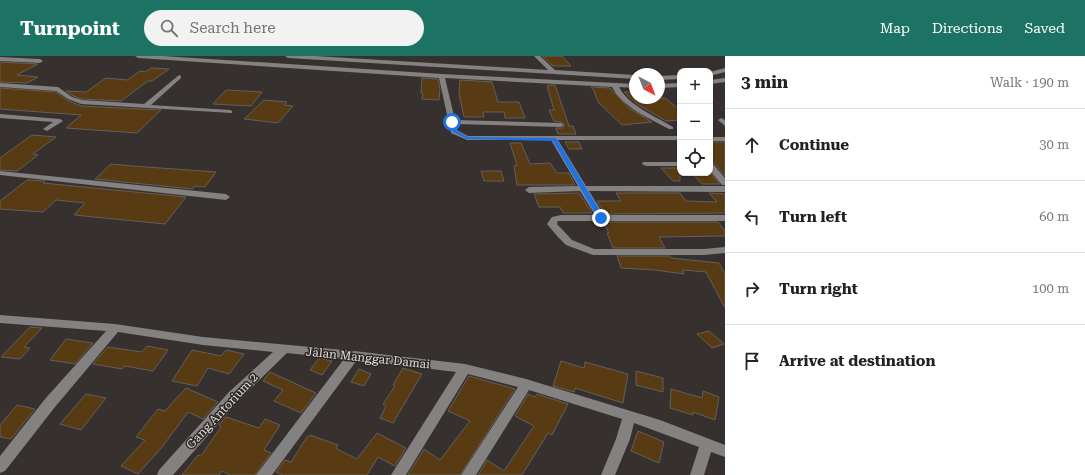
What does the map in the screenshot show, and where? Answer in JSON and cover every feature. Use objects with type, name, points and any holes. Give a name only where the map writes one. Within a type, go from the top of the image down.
[{"type":"street","points":[[138,56],[442,76],[629,86]]},
{"type":"street","points":[[288,56],[387,59],[629,77]]},
{"type":"street","points":[[537,56],[554,72]]},
{"type":"street","points":[[0,59],[40,61]]},
{"type":"street","points":[[713,73],[725,70]]},
{"type":"street","points":[[442,76],[454,131],[467,138],[677,138]]},
{"type":"street","points":[[146,106],[179,77]]},
{"type":"street","points":[[665,81],[677,78]]},
{"type":"street","points":[[713,82],[725,80]]},
{"type":"street","points":[[665,83],[677,85]]},
{"type":"street","points":[[0,85],[58,89],[70,98],[82,102],[230,112]]},
{"type":"street","points":[[615,86],[617,92],[626,100],[671,128]]},
{"type":"street","points":[[0,116],[60,121],[47,130]]},
{"type":"street","points":[[452,122],[561,125]]},
{"type":"street","points":[[554,139],[601,218]]},
{"type":"street","points":[[713,139],[725,139]]},
{"type":"street","points":[[646,164],[677,164]]},
{"type":"street","points":[[713,169],[725,183]]},
{"type":"street","points":[[0,173],[226,197]]},
{"type":"street","points":[[529,190],[582,188],[725,189]]},
{"type":"street","points":[[725,218],[561,218],[555,219],[552,224],[565,241],[576,247],[593,252],[696,252],[725,250]]},
{"type":"street","name":"Jalan Manggar Damai","points":[[0,319],[115,328],[203,341],[283,350],[354,355],[465,369],[526,384],[707,443],[725,451]]},
{"type":"street","points":[[0,467],[50,403],[115,328]]},
{"type":"street","name":"Gang Antorium 2","points":[[164,475],[234,396],[283,350]]},
{"type":"street","points":[[263,475],[354,355]]},
{"type":"street","points":[[398,475],[465,369]]},
{"type":"street","points":[[468,475],[526,384]]},
{"type":"street","points":[[608,475],[623,440],[629,417]]},
{"type":"street","points":[[697,475],[707,443]]},
{"type":"building","points":[[542,56],[562,56],[571,66],[553,66]]},
{"type":"building","points":[[0,62],[38,64],[17,75],[38,77],[27,83],[0,82]]},
{"type":"building","points":[[151,68],[169,69],[152,81],[148,81],[121,101],[82,99],[73,96],[66,91],[86,92],[106,78],[127,80],[140,71],[145,72]]},
{"type":"building","points":[[422,78],[438,79],[440,89],[439,100],[422,99]]},
{"type":"building","points":[[460,80],[492,82],[498,102],[519,102],[525,118],[505,118],[504,112],[483,112],[484,117],[464,117],[459,94]]},
{"type":"building","points":[[555,85],[569,126],[573,126],[576,134],[558,134],[556,128],[562,128],[565,125],[561,122],[554,121],[549,110],[554,110],[547,86]]},
{"type":"building","points":[[591,87],[610,88],[629,108],[652,122],[622,125],[598,102]]},
{"type":"building","points":[[0,88],[56,92],[67,100],[81,106],[161,110],[137,133],[66,128],[81,115],[0,109]]},
{"type":"building","points":[[226,90],[262,92],[251,106],[213,104]]},
{"type":"building","points":[[624,92],[629,92],[629,97]]},
{"type":"building","points":[[665,98],[677,108],[677,120],[666,121],[637,104],[665,104]]},
{"type":"building","points":[[264,100],[287,102],[284,105],[293,106],[278,123],[244,119]]},
{"type":"building","points":[[32,135],[56,137],[33,154],[38,155],[17,171],[0,170],[0,158]]},
{"type":"building","points":[[565,142],[579,142],[582,149],[569,149]]},
{"type":"building","points":[[713,142],[725,142],[725,176],[714,163]]},
{"type":"building","points":[[510,143],[521,143],[530,164],[550,163],[557,173],[569,173],[575,185],[517,185],[514,166],[517,165]]},
{"type":"building","points":[[111,164],[216,172],[205,187],[195,186],[192,189],[95,179]]},
{"type":"building","points":[[661,168],[677,168],[677,176],[680,176],[680,181],[673,181]]},
{"type":"building","points":[[481,171],[501,171],[504,181],[484,181]]},
{"type":"building","points":[[695,176],[713,176],[720,184],[702,184]]},
{"type":"building","points":[[27,180],[45,181],[43,183],[186,197],[165,224],[74,215],[85,203],[56,200],[43,212],[0,209],[0,201]]},
{"type":"building","points":[[579,193],[592,213],[563,213],[560,207],[539,207],[534,194]]},
{"type":"building","points":[[616,193],[680,193],[686,201],[717,202],[709,193],[725,194],[725,213],[605,214],[597,201],[621,201]]},
{"type":"building","points":[[603,222],[718,222],[725,231],[725,236],[659,237],[665,248],[613,248],[607,233],[609,233]]},
{"type":"building","points":[[617,256],[670,256],[671,258],[719,263],[725,274],[725,308],[706,272],[683,270],[684,274],[655,270],[621,268]]},
{"type":"building","points":[[30,327],[42,328],[24,347],[30,348],[20,359],[1,357]]},
{"type":"building","points":[[709,331],[724,344],[712,348],[697,334]]},
{"type":"building","points":[[66,339],[93,343],[75,364],[50,360]]},
{"type":"building","points":[[147,346],[168,350],[153,371],[125,366],[122,369],[93,364],[108,347],[142,352]]},
{"type":"building","points":[[192,350],[221,356],[226,350],[244,354],[229,374],[208,368],[197,386],[172,381]]},
{"type":"building","points":[[319,358],[332,361],[322,375],[310,370]]},
{"type":"building","points":[[561,361],[584,368],[585,362],[628,374],[623,403],[575,388],[574,392],[553,386]]},
{"type":"building","points":[[403,368],[422,374],[393,423],[380,418],[386,406],[383,404],[395,386],[393,385]]},
{"type":"building","points":[[359,369],[371,374],[364,386],[351,382]]},
{"type":"building","points":[[636,371],[663,378],[663,392],[636,385]]},
{"type":"building","points":[[270,372],[316,393],[301,413],[274,401],[283,390],[263,381]]},
{"type":"building","points":[[469,376],[515,389],[460,475],[408,475],[424,449],[440,460],[470,421],[448,411]]},
{"type":"building","points":[[186,388],[218,402],[203,419],[188,412],[163,446],[138,474],[121,466],[145,440],[136,437],[158,409],[165,411]]},
{"type":"building","points":[[671,389],[702,398],[703,391],[719,397],[715,420],[693,412],[693,415],[670,408]]},
{"type":"building","points":[[86,394],[106,398],[81,430],[60,424]]},
{"type":"building","points":[[528,394],[535,397],[537,394],[568,404],[552,435],[548,433],[522,475],[478,475],[487,460],[504,471],[534,426],[515,416]]},
{"type":"building","points":[[17,405],[35,409],[11,439],[0,437],[0,425]]},
{"type":"building","points":[[226,417],[259,428],[265,419],[280,425],[264,450],[271,453],[255,475],[230,475],[222,471],[219,475],[182,475],[198,455],[201,456],[221,427],[219,425]]},
{"type":"building","points":[[638,431],[664,442],[659,463],[631,451]]},
{"type":"building","points":[[377,433],[406,448],[395,466],[378,457],[367,475],[283,475],[276,472],[285,460],[291,462],[307,437],[310,435],[338,445],[336,448],[337,449],[357,459]]},
{"type":"route","points":[[452,122],[454,131],[467,138],[554,139],[601,218]]}]
